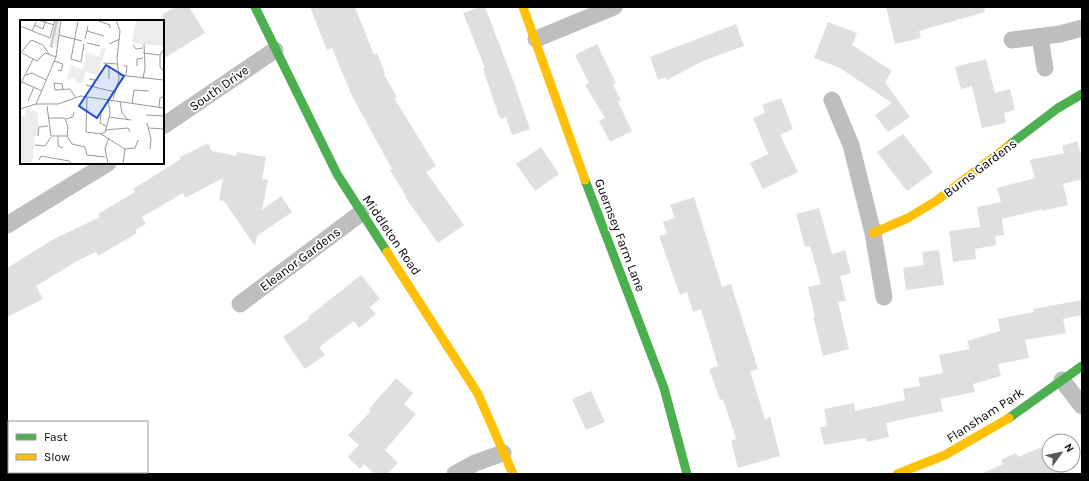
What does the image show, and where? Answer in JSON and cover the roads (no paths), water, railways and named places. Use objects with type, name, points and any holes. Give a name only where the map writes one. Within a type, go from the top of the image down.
[{"type":"street","name":"Middleton Road","points":[[255,7],[336,174],[478,394],[513,474]]},
{"type":"street","name":"Guernsey Farm Lane","points":[[523,7],[536,38],[599,220],[664,388],[687,474]]},
{"type":"street","points":[[536,38],[614,7]]},
{"type":"street","points":[[1012,40],[1060,34],[1082,28]]},
{"type":"street","points":[[1040,37],[1045,68]]},
{"type":"street","name":"South Drive","points":[[164,125],[275,50]]},
{"type":"street","name":"Burns Gardens","points":[[873,233],[908,218],[936,201],[1058,108],[1082,94]]},
{"type":"street","points":[[832,100],[851,145],[873,233],[884,297]]},
{"type":"street","points":[[7,225],[106,164]]},
{"type":"street","name":"Eleanor Gardens","points":[[240,304],[361,213]]},
{"type":"street","name":"Flansham Park","points":[[897,474],[939,459],[980,435],[1082,366]]},
{"type":"street","points":[[1062,380],[1082,406]]},
{"type":"street","points":[[455,474],[475,463],[503,452]]}]
